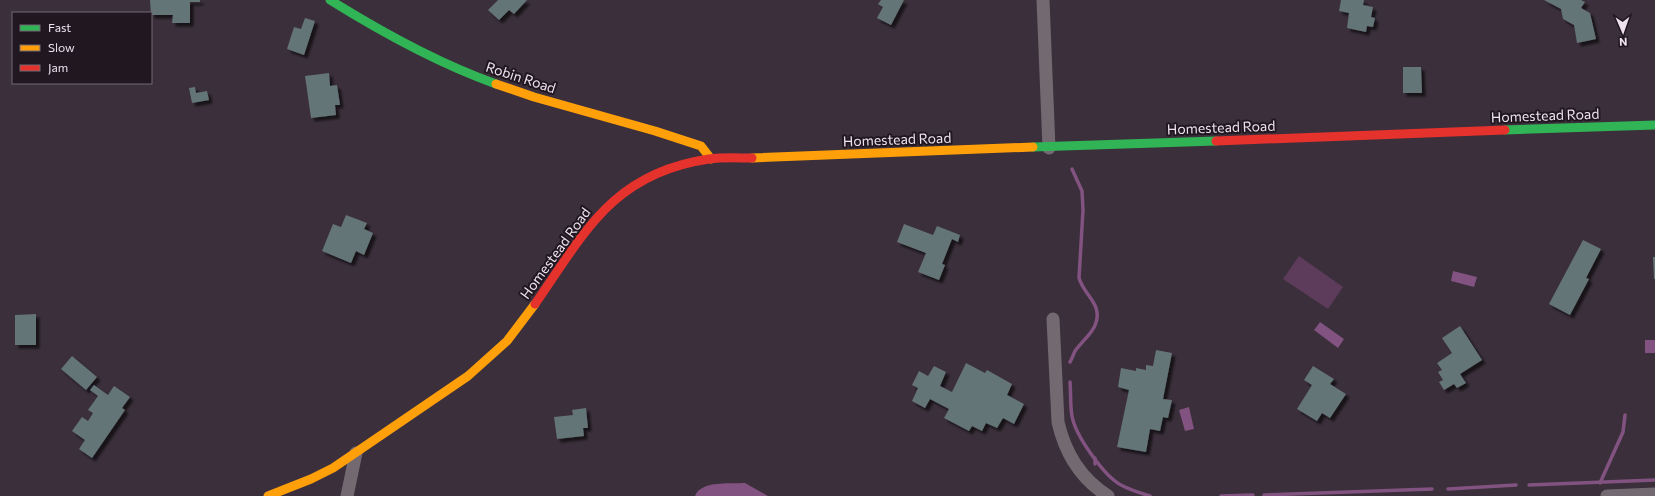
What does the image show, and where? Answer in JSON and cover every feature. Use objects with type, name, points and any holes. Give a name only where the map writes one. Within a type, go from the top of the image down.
[{"type":"street","name":"Robin Road","points":[[330,0],[380,31],[458,70],[516,91],[675,137],[701,146],[711,159]]},
{"type":"street","points":[[1043,0],[1049,148]]},
{"type":"street","name":"Homestead Road","points":[[268,496],[311,479],[356,453],[468,376],[497,350],[522,322],[587,228],[608,205],[638,182],[676,166],[711,159],[1655,125]]},
{"type":"street","points":[[1053,320],[1058,422],[1061,436],[1071,457],[1083,475],[1091,484],[1108,496]]},
{"type":"street","points":[[347,496],[356,453]]},
{"type":"street","points":[[1608,496],[1655,494]]},
{"type":"shaded area","points":[[1299,256],[1343,287],[1328,309],[1283,279]]},
{"type":"shaded area","points":[[1453,271],[1477,277],[1474,287],[1451,281]]},
{"type":"shaded area","points":[[1320,322],[1344,339],[1338,348],[1314,330]]},
{"type":"shaded area","points":[[1645,340],[1655,340],[1655,353],[1645,353]]},
{"type":"shaded area","points":[[1189,407],[1194,429],[1185,431],[1179,410]]},
{"type":"shaded area","points":[[745,483],[768,496],[695,496],[703,487],[710,485]]},
{"type":"building","points":[[150,0],[200,0],[200,2],[190,2],[190,23],[172,23],[173,15],[152,15]]},
{"type":"building","points":[[498,0],[527,0],[514,14],[509,10],[499,20],[488,10]]},
{"type":"building","points":[[881,0],[904,0],[891,25],[877,18],[883,7],[878,4]]},
{"type":"building","points":[[1341,0],[1364,0],[1363,5],[1373,7],[1371,17],[1375,18],[1373,27],[1367,26],[1366,32],[1347,28],[1349,13],[1339,11]]},
{"type":"building","points":[[1544,0],[1581,0],[1585,2],[1581,8],[1590,13],[1596,39],[1577,43],[1574,25],[1563,19],[1561,9]]},
{"type":"building","points":[[305,18],[315,21],[304,55],[287,49],[294,27],[301,29]]},
{"type":"building","points":[[1403,67],[1421,67],[1422,93],[1403,93]]},
{"type":"building","points":[[329,73],[330,86],[337,85],[340,105],[335,105],[336,115],[311,118],[305,76]]},
{"type":"building","points":[[195,87],[196,93],[207,91],[209,100],[192,103],[189,88]]},
{"type":"building","points":[[346,215],[367,223],[364,229],[373,233],[364,255],[356,251],[351,263],[322,251],[333,224],[341,227]]},
{"type":"building","points":[[904,224],[933,235],[937,226],[960,235],[958,242],[952,239],[942,264],[945,265],[939,280],[918,272],[926,253],[897,242]]},
{"type":"building","points":[[1583,240],[1601,249],[1586,278],[1589,279],[1570,315],[1549,304]]},
{"type":"building","points":[[1653,257],[1655,257],[1655,279],[1654,279]]},
{"type":"building","points":[[36,314],[36,345],[15,345],[15,315]]},
{"type":"building","points":[[1460,326],[1482,360],[1460,374],[1466,383],[1457,388],[1454,384],[1444,390],[1439,382],[1443,380],[1438,372],[1442,370],[1437,363],[1452,353],[1442,338]]},
{"type":"building","points":[[1156,350],[1172,353],[1163,399],[1172,400],[1168,418],[1163,417],[1160,431],[1150,429],[1146,452],[1117,447],[1129,390],[1118,387],[1121,368],[1136,371],[1136,368],[1146,370],[1146,365],[1153,366]]},
{"type":"building","points":[[72,356],[97,377],[86,390],[61,369]]},
{"type":"building","points":[[966,363],[985,373],[987,370],[1012,384],[1007,395],[1024,404],[1014,424],[1003,418],[997,428],[986,423],[982,431],[972,426],[969,431],[944,418],[949,409],[930,399],[925,408],[912,401],[918,388],[912,385],[919,371],[928,376],[934,366],[946,372],[940,386],[952,392]]},
{"type":"building","points":[[1313,366],[1334,379],[1330,384],[1346,394],[1330,418],[1322,413],[1317,421],[1297,409],[1312,385],[1304,380]]},
{"type":"building","points":[[94,385],[108,395],[114,386],[130,397],[122,408],[125,410],[92,458],[79,449],[85,440],[72,431],[82,417],[88,421],[93,413],[88,410],[98,396],[90,390]]},
{"type":"building","points":[[586,408],[588,428],[583,428],[584,436],[557,439],[554,417],[573,415],[572,410]]},
{"type":"waterway","points":[[1070,362],[1075,351],[1092,331],[1097,321],[1096,308],[1079,278],[1083,210],[1082,191],[1072,169]]},
{"type":"waterway","points":[[1070,382],[1071,412],[1074,424],[1091,454],[1107,473],[1121,485],[1150,496]]},
{"type":"waterway","points":[[1600,483],[1623,432],[1625,415]]},
{"type":"waterway","points":[[1095,458],[1095,464]]},
{"type":"waterway","points":[[1529,485],[1655,480]]},
{"type":"waterway","points":[[1448,489],[1516,485]]},
{"type":"waterway","points":[[1264,495],[1432,489]]},
{"type":"waterway","points":[[1221,496],[1253,495]]},
{"type":"traffic: fast","points":[[330,0],[370,24],[432,57],[496,84]]},
{"type":"traffic: fast","points":[[1505,130],[1655,125]]},
{"type":"traffic: fast","points":[[1033,147],[1216,141]]},
{"type":"traffic: slow","points":[[496,84],[534,97],[655,131],[701,146],[711,159]]},
{"type":"traffic: slow","points":[[752,158],[1033,147]]},
{"type":"traffic: slow","points":[[268,496],[311,479],[333,468],[468,376],[507,341],[535,304]]},
{"type":"traffic: jam","points":[[1216,141],[1505,130]]},
{"type":"traffic: jam","points":[[535,304],[587,230],[605,210],[625,192],[648,177],[676,166],[714,158],[752,158]]}]
